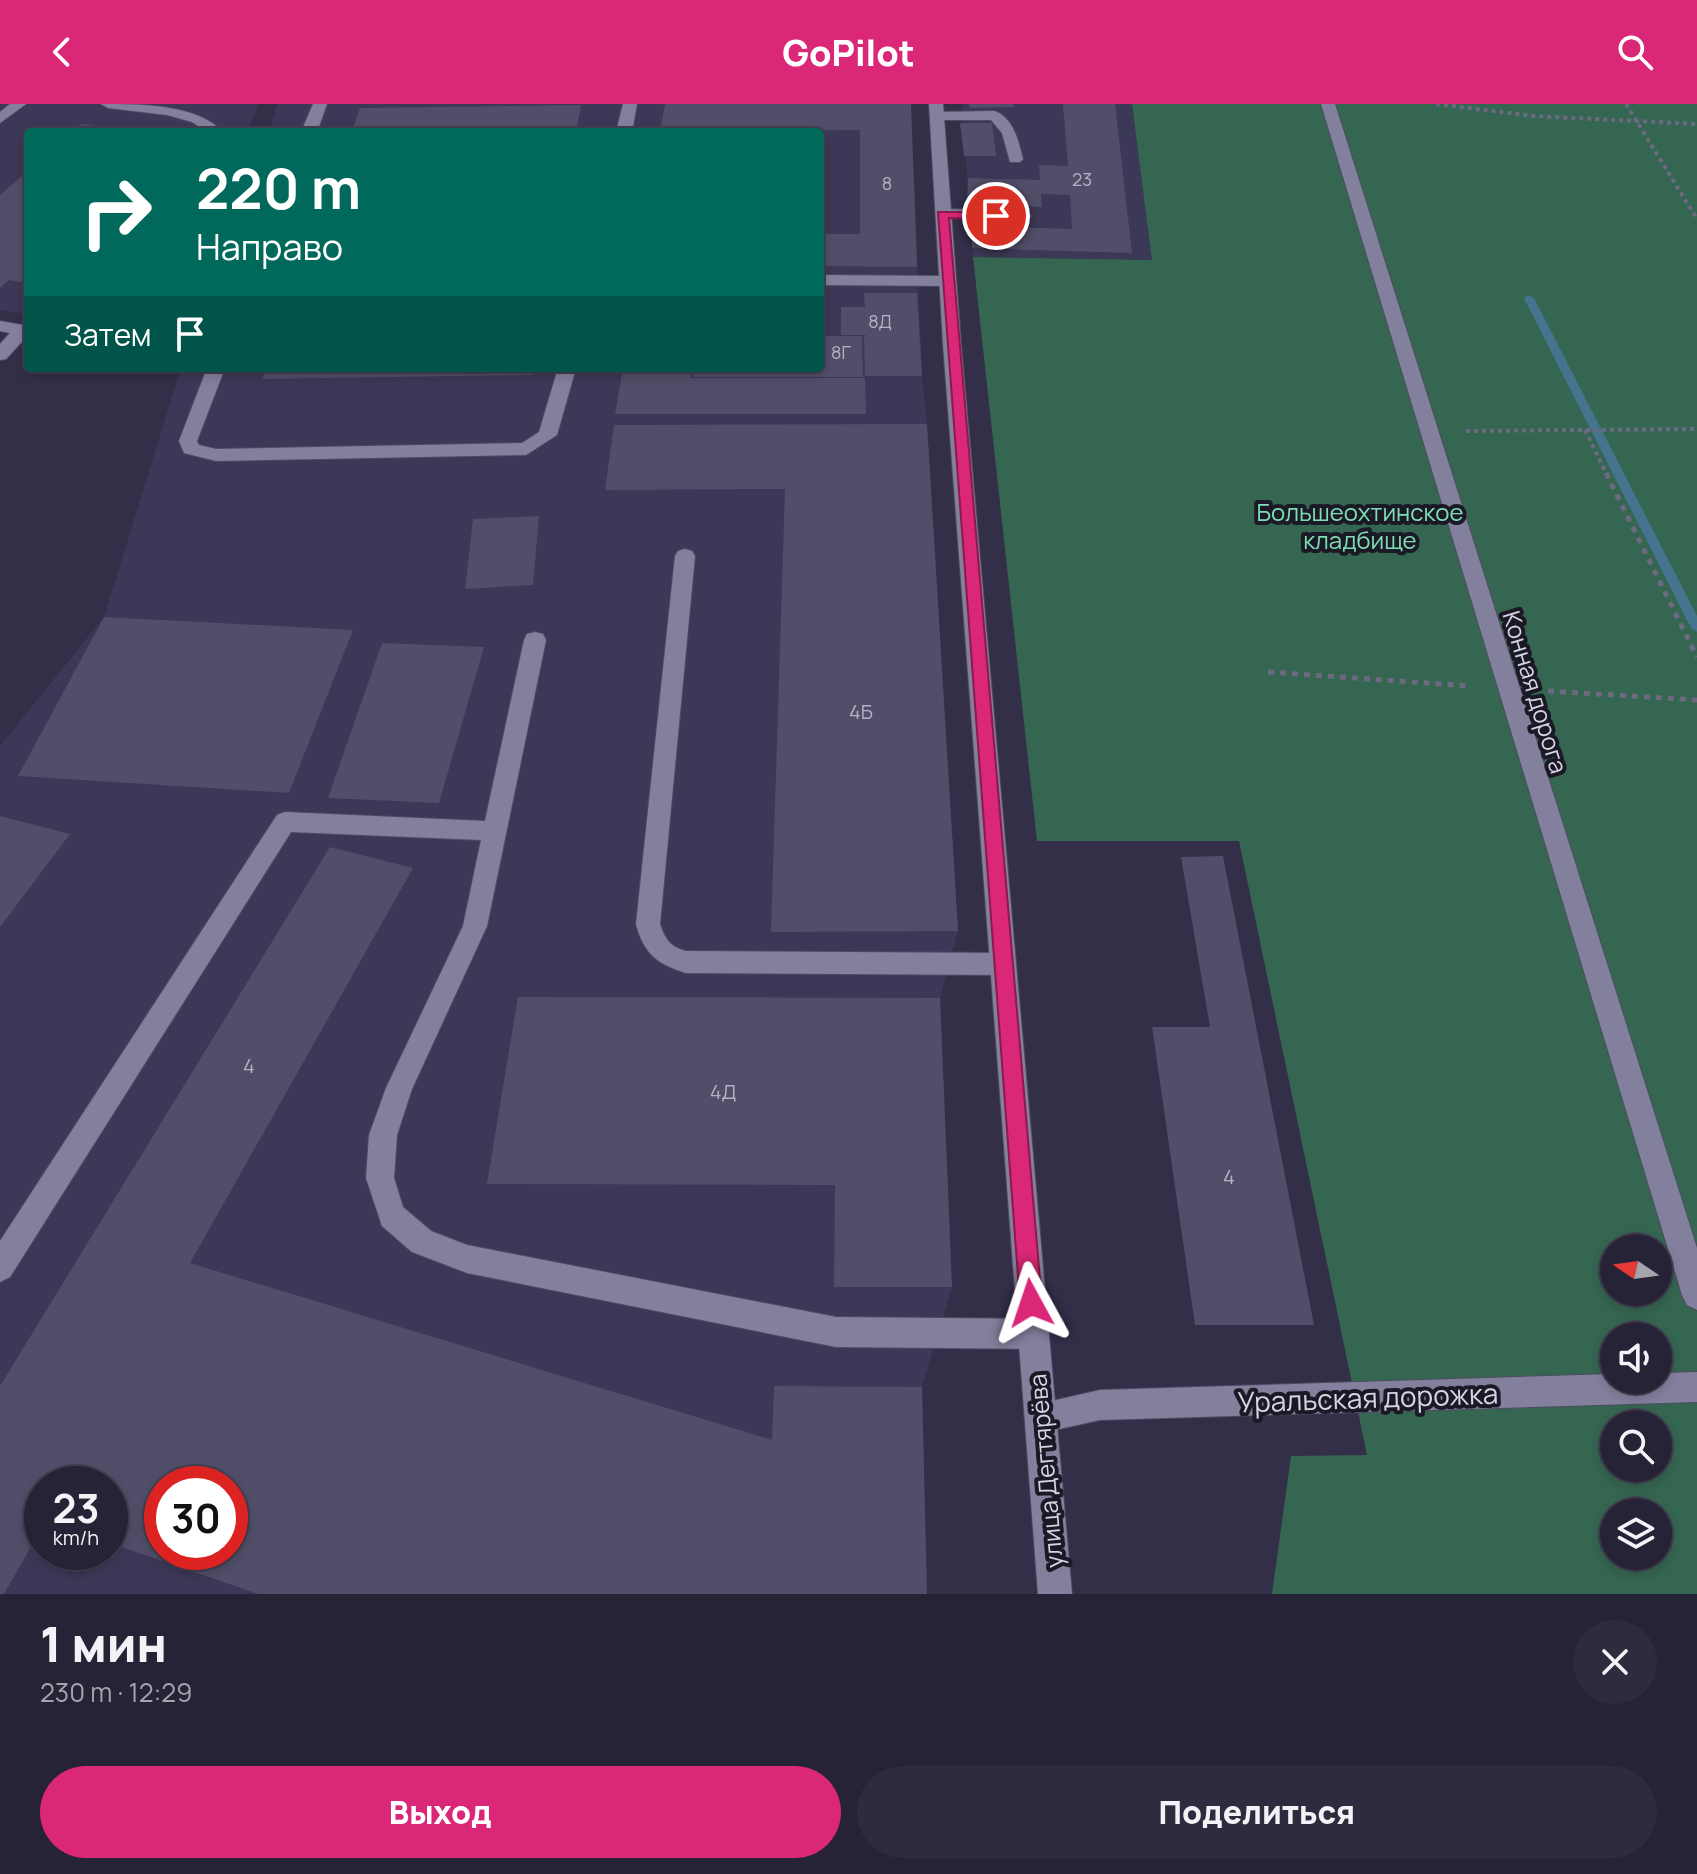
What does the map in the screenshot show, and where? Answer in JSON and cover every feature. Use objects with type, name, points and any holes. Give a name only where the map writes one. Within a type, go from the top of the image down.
[{"type":"street","points":[[0,119],[19,104]]},
{"type":"street","points":[[108,104],[194,117],[212,128]]},
{"type":"street","points":[[311,128],[320,104]]},
{"type":"street","points":[[625,128],[630,104]]},
{"type":"street","name":"Конная дорога","points":[[1328,104],[1697,1295]]},
{"type":"street","points":[[936,110],[995,115],[1009,133],[1015,159]]},
{"type":"street","name":"улица Дегтярёва","points":[[936,110],[947,281],[1055,1594]]},
{"type":"street","points":[[943,214],[1023,216]]},
{"type":"street","points":[[824,280],[947,281]]},
{"type":"street","points":[[0,326],[23,330],[0,355]]},
{"type":"street","points":[[214,372],[188,441],[191,449],[200,453],[526,449],[548,435],[566,372]]},
{"type":"street","points":[[685,556],[648,924],[653,943],[665,956],[686,962],[1003,964]]},
{"type":"street","points":[[535,640],[475,926],[399,1088],[383,1135],[380,1178],[392,1216],[422,1242],[467,1259],[836,1332],[1034,1334]]},
{"type":"street","points":[[0,1267],[285,822],[495,831]]},
{"type":"street","name":"Уральская дорожка","points":[[1041,1417],[1100,1405],[1697,1387]]},
{"type":"path","points":[[1436,104],[1582,120],[1635,118],[1697,124]]},
{"type":"path","points":[[1626,104],[1697,219]]},
{"type":"path","points":[[1429,431],[1697,429]]},
{"type":"path","points":[[1585,430],[1697,657]]},
{"type":"shaded area","points":[[0,104],[258,104],[249,128],[24,128],[24,313],[0,310]]},
{"type":"shaded area","points":[[277,104],[911,104],[922,376],[958,931],[940,998],[952,1287],[922,1387],[927,1594],[0,1594],[0,746],[104,617],[180,372],[824,372],[824,128],[270,128]]},
{"type":"shaded area","points":[[962,104],[1132,104],[1153,260],[973,257]]},
{"type":"green space","name":"Большеохтинское кладбище","points":[[1132,104],[1697,104],[1697,1594],[1272,1594],[1291,1456],[1367,1455],[1239,841],[1037,841],[973,257],[1152,260]]},
{"type":"building","points":[[665,104],[911,104],[917,267],[824,266],[824,234],[860,234],[860,130],[661,128]]},
{"type":"building","points":[[969,104],[1014,104],[1014,107],[970,108]]},
{"type":"building","points":[[1063,104],[1115,104],[1132,253],[972,248],[972,226],[1072,229],[1070,195],[1041,194],[1042,207],[967,204],[968,178],[1040,180],[1039,165],[1068,166]]},
{"type":"building","points":[[581,105],[577,128],[353,128],[360,108]]},
{"type":"building","points":[[960,123],[992,123],[996,156],[964,156]]},
{"type":"building","points":[[81,124],[111,128],[76,128]]},
{"type":"building","points":[[24,174],[24,282],[9,280],[0,288],[0,195]]},
{"type":"building","points":[[864,293],[917,293],[922,376],[865,376],[864,336],[867,335],[841,335],[841,307],[865,307]]},
{"type":"building","points":[[824,336],[862,336],[863,377],[693,377],[694,372],[824,372]]},
{"type":"building","points":[[265,372],[533,372],[533,375],[262,379]]},
{"type":"building","points":[[622,372],[692,372],[691,378],[865,378],[866,414],[615,414]]},
{"type":"building","points":[[927,424],[958,931],[771,932],[785,489],[605,490],[614,425]]},
{"type":"building","points":[[539,516],[533,585],[465,589],[473,519]]},
{"type":"building","points":[[104,617],[353,630],[289,793],[18,776]]},
{"type":"building","points":[[382,643],[484,647],[439,803],[328,798]]},
{"type":"building","points":[[0,816],[70,834],[0,927]]},
{"type":"building","points":[[330,847],[413,868],[190,1263],[772,1440],[774,1386],[922,1387],[927,1594],[258,1594],[188,1570],[248,1570],[248,1466],[144,1466],[144,1555],[128,1549],[128,1466],[24,1466],[24,1559],[4,1594],[0,1594],[0,1386]]},
{"type":"building","points":[[1223,856],[1314,1325],[1195,1325],[1152,1027],[1210,1027],[1181,857]]},
{"type":"building","points":[[518,997],[940,998],[952,1287],[834,1287],[835,1185],[487,1184]]},
{"type":"waterway","points":[[1529,298],[1697,628]]},
{"type":"route","points":[[996,216],[943,214],[1031,1303]]}]
